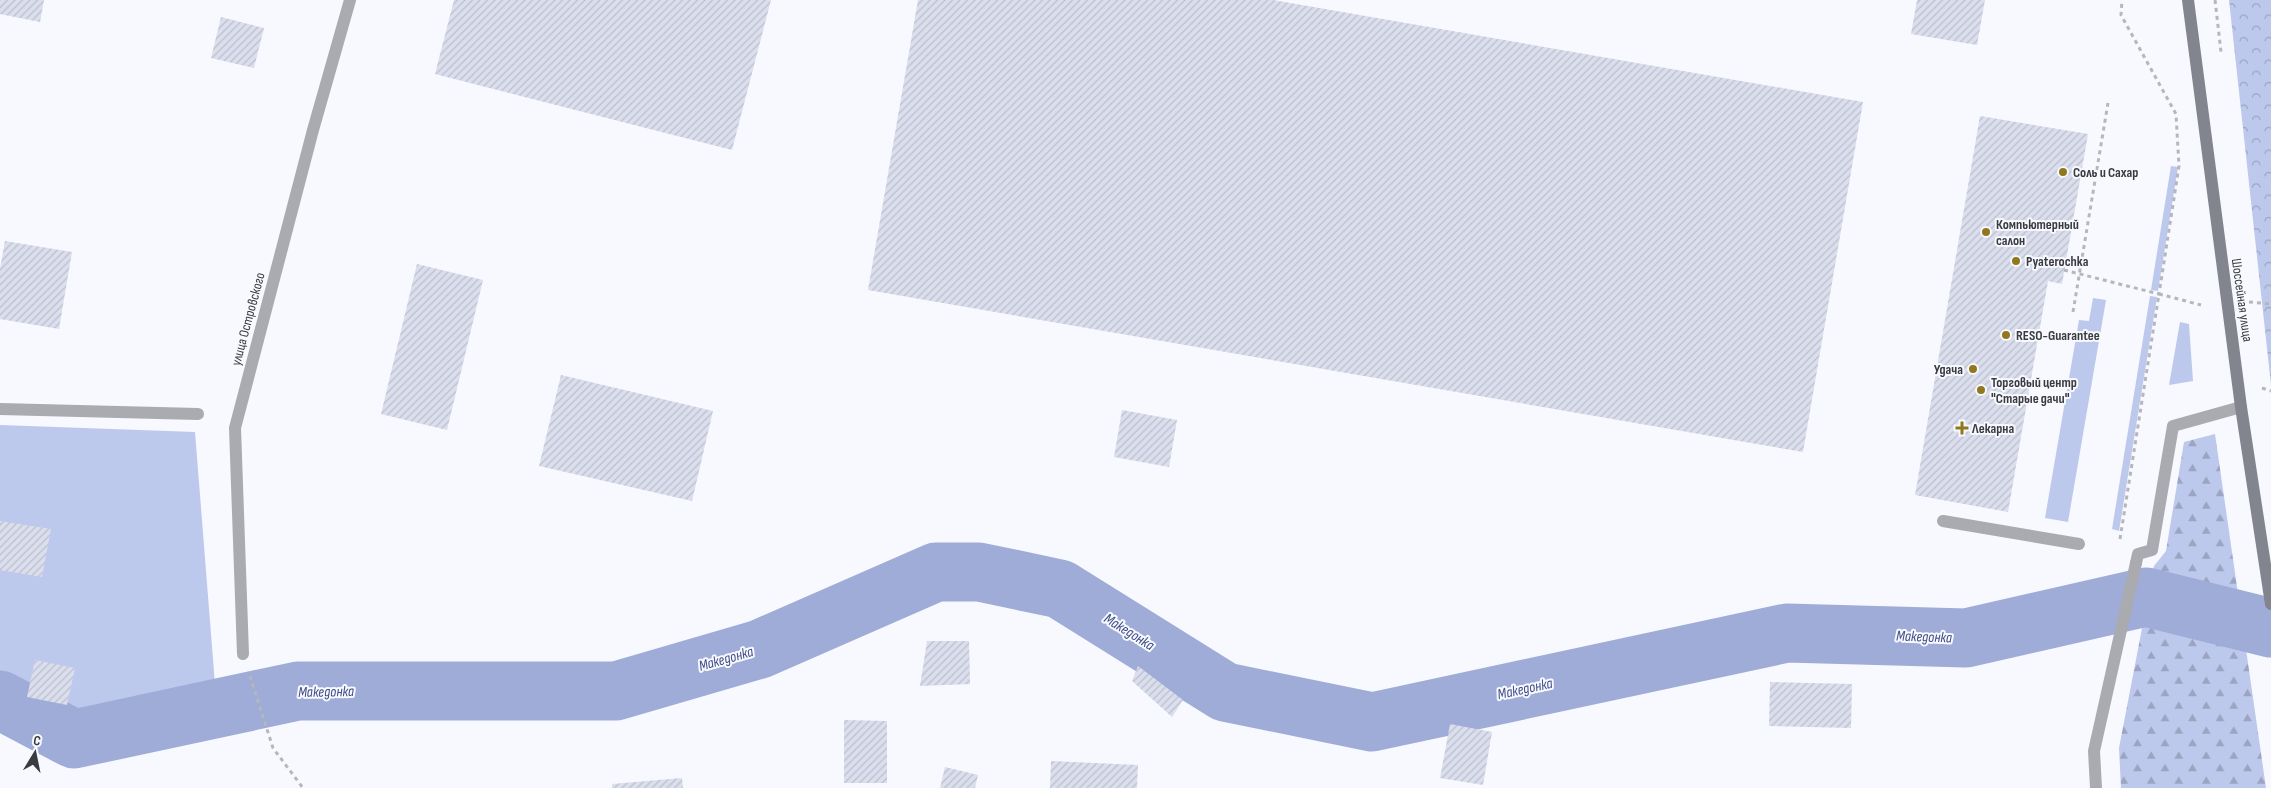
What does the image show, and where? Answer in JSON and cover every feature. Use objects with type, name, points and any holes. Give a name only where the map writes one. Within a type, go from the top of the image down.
[{"type":"main road","name":"Шоссейная улица","points":[[2188,0],[2241,407],[2271,604]]},
{"type":"street","name":"улица Островского","points":[[244,654],[235,428],[313,130],[350,0]]},
{"type":"street","points":[[2096,788],[2094,751],[2138,554],[2152,550],[2173,426],[2241,407]]},
{"type":"street","points":[[0,409],[198,414]]},
{"type":"street","points":[[1943,521],[2079,544]]},
{"type":"path","points":[[2120,541],[2179,166],[2176,114],[2121,15],[2122,0]]},
{"type":"path","points":[[2072,312],[2108,103]]},
{"type":"path","points":[[2064,270],[2202,305]]},
{"type":"path","points":[[2246,301],[2271,304]]},
{"type":"path","points":[[244,654],[273,748],[303,788]]},
{"type":"green space","points":[[2229,0],[2271,0],[2271,385]]},
{"type":"green space","points":[[2171,166],[2178,167],[2158,291],[2151,290]]},
{"type":"green space","points":[[2150,296],[2157,297],[2119,531],[2112,529]]},
{"type":"green space","points":[[2093,298],[2106,300],[2068,522],[2045,518],[2079,320],[2089,321]]},
{"type":"green space","points":[[2180,322],[2189,324],[2193,381],[2169,385]]},
{"type":"green space","points":[[0,425],[195,432],[216,697],[78,728],[0,688]]},
{"type":"green space","points":[[2215,434],[2266,788],[2121,788],[2119,748],[2154,566],[2166,551],[2184,442]]},
{"type":"building","points":[[0,0],[44,0],[40,22],[0,14]]},
{"type":"building","points":[[454,0],[771,0],[732,150],[435,74]]},
{"type":"building","points":[[918,0],[1273,0],[1863,102],[1803,452],[868,290]]},
{"type":"building","points":[[1917,0],[1985,0],[1977,45],[1911,34]]},
{"type":"building","points":[[221,17],[264,28],[254,68],[211,58]]},
{"type":"building","name":"Торговый центр \"Старые дачи\"","points":[[1980,116],[2088,134],[2062,284],[2048,281],[2008,512],[1915,495]]},
{"type":"building","points":[[5,241],[72,252],[59,329],[0,319],[0,269]]},
{"type":"building","points":[[417,264],[483,280],[447,430],[381,414]]},
{"type":"building","points":[[561,375],[713,411],[692,501],[539,466]]},
{"type":"building","points":[[1122,410],[1177,420],[1169,467],[1114,457]]},
{"type":"building","points":[[0,521],[51,529],[42,577],[0,570]]},
{"type":"building","points":[[927,641],[969,641],[970,684],[920,686]]},
{"type":"building","points":[[35,660],[75,668],[67,705],[27,697]]},
{"type":"building","points":[[1138,666],[1183,700],[1172,717],[1132,681]]},
{"type":"building","points":[[1770,682],[1852,684],[1851,728],[1769,726]]},
{"type":"building","points":[[844,720],[887,721],[887,783],[844,783]]},
{"type":"building","points":[[1450,724],[1492,732],[1483,785],[1440,778]]},
{"type":"building","points":[[1051,761],[1138,765],[1137,788],[1050,788]]},
{"type":"building","points":[[945,767],[978,775],[975,788],[940,788]]},
{"type":"building","points":[[682,778],[683,788],[612,788],[612,784]]},
{"type":"waterway","name":"Македонка","points":[[0,700],[74,739],[298,691],[616,691],[760,649],[936,572],[979,572],[1060,589],[1225,692],[1372,722],[1787,633],[1966,638],[2146,597],[2271,628]]},
{"type":"place","name":"Соль и Сахар","points":[[2063,172]]},
{"type":"place","name":"Компьютерный салон","points":[[1986,232]]},
{"type":"place","name":"Pyaterochka","points":[[2016,261]]},
{"type":"place","name":"RESO-Guarantee","points":[[2006,335]]},
{"type":"place","name":"Удача","points":[[1973,369]]},
{"type":"place","name":"Торговый центр \"Старые дачи\"","points":[[1981,390]]},
{"type":"place","name":"Лекарна","points":[[1962,428]]}]
